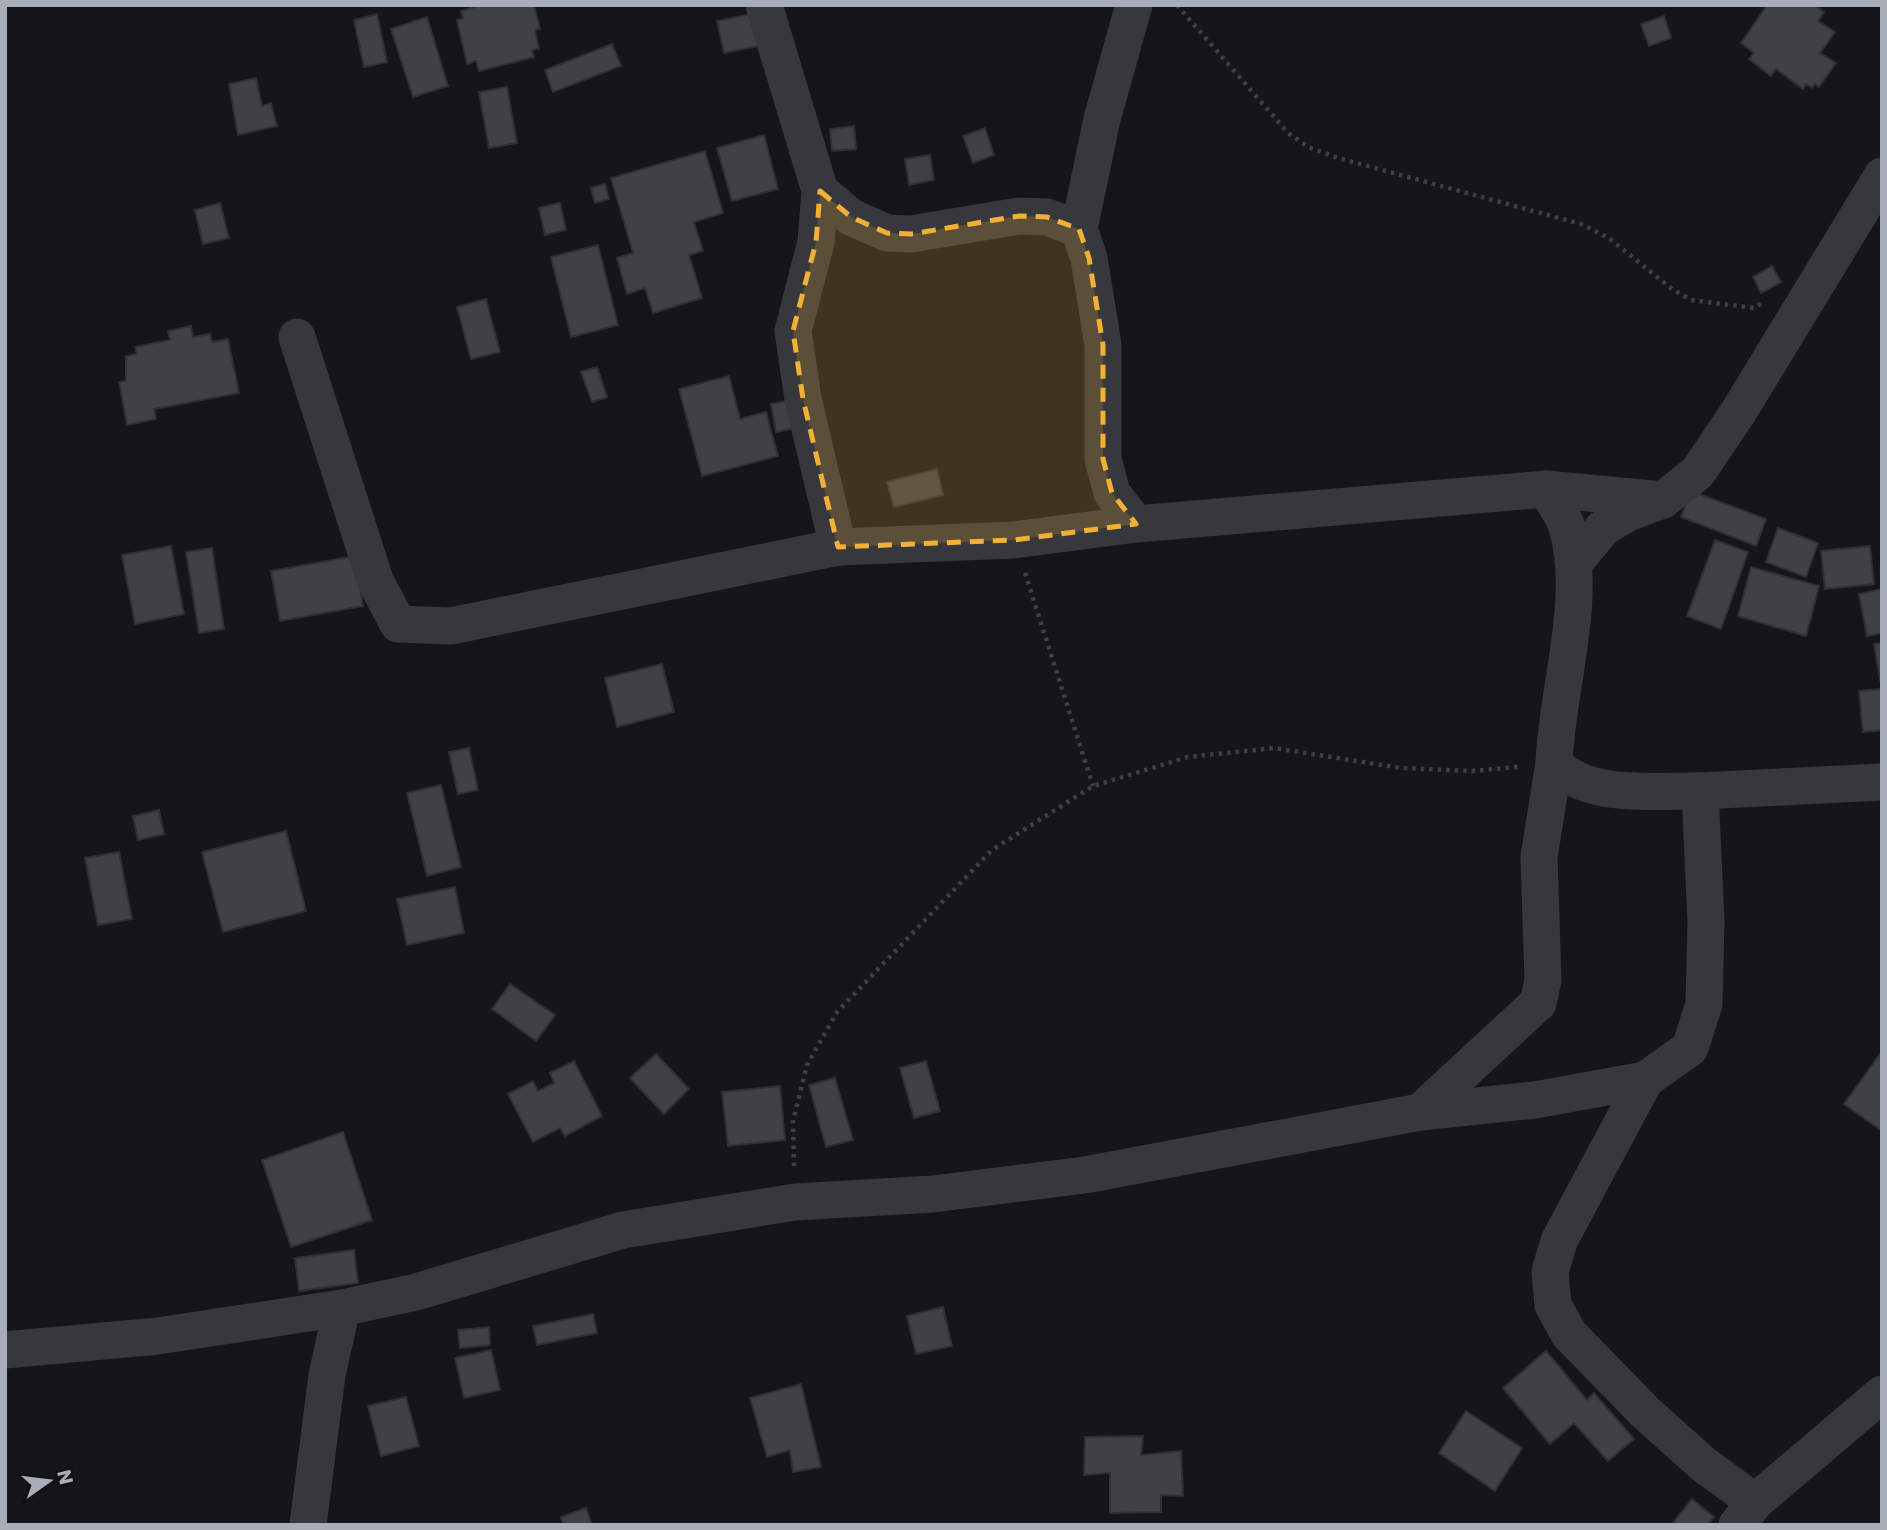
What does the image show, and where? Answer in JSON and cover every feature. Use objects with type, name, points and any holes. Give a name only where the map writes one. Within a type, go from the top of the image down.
[{"type":"street","points":[[764,5],[820,191],[816,242],[793,331],[798,376],[838,547]]},
{"type":"street","points":[[1134,5],[1102,119],[1079,229],[1089,258],[1103,345],[1103,459],[1112,493],[1136,524]]},
{"type":"street","points":[[1575,562],[1603,528],[1628,513],[1663,500],[1698,472],[1882,176]]},
{"type":"street","points":[[820,191],[851,217],[887,233],[911,234],[1019,216],[1047,217],[1079,229]]},
{"type":"street","points":[[297,337],[376,580],[398,624],[451,626],[838,547],[1014,540],[1136,524],[1546,489],[1663,500]]},
{"type":"street","points":[[1420,1112],[1538,1003],[1542,980],[1539,857],[1554,763],[1573,608],[1575,562],[1566,524],[1546,489]]},
{"type":"street","points":[[1554,763],[1566,777],[1584,784],[1628,790],[1700,791],[1882,782]]},
{"type":"street","points":[[5,1350],[158,1336],[342,1308],[416,1292],[622,1230],[795,1202],[933,1194],[1085,1175],[1420,1112],[1535,1100],[1645,1080],[1690,1048],[1704,1004],[1706,922],[1700,791]]},
{"type":"street","points":[[1645,1080],[1559,1241],[1550,1272],[1553,1305],[1569,1334],[1645,1412],[1703,1464],[1746,1513],[1882,1394]]},
{"type":"street","points":[[308,1525],[327,1375],[342,1308]]},
{"type":"path","points":[[1177,5],[1288,133],[1308,147],[1434,182],[1478,198],[1581,224],[1609,238],[1672,289],[1691,300],[1754,308],[1765,301]]},
{"type":"path","points":[[1014,540],[1093,786]]},
{"type":"path","points":[[795,1202],[793,1121],[807,1065],[837,1012],[992,850],[1093,786],[1188,757],[1274,748],[1401,768],[1472,771],[1554,763]]},
{"type":"highlighted area","points":[[820,191],[851,217],[887,233],[911,234],[1019,216],[1047,217],[1079,229],[1089,258],[1103,345],[1103,459],[1112,493],[1136,524],[1014,540],[838,547],[803,399],[793,331],[816,242]]},
{"type":"building","points":[[482,5],[534,5],[540,29],[535,30],[539,49],[532,50],[534,57],[479,71],[476,61],[467,64],[457,20],[463,18],[461,11]]},
{"type":"building","points":[[1767,5],[1814,5],[1824,12],[1818,21],[1835,32],[1820,53],[1836,63],[1819,87],[1815,84],[1812,88],[1806,84],[1803,89],[1776,69],[1771,76],[1749,59],[1754,53],[1741,43]]},
{"type":"building","points":[[761,12],[768,44],[724,53],[717,21]]},
{"type":"building","points":[[377,14],[387,62],[364,67],[354,20]]},
{"type":"building","points":[[1664,16],[1671,38],[1649,46],[1641,24]]},
{"type":"building","points":[[427,17],[448,86],[413,97],[391,29]]},
{"type":"building","points":[[612,44],[621,66],[553,92],[545,70]]},
{"type":"building","points":[[256,78],[262,106],[271,103],[277,126],[238,135],[229,84]]},
{"type":"building","points":[[507,87],[517,143],[489,148],[479,92]]},
{"type":"building","points":[[854,126],[856,149],[832,151],[830,129]]},
{"type":"building","points":[[985,128],[994,155],[973,163],[963,136]]},
{"type":"building","points":[[764,135],[778,189],[732,201],[717,148]]},
{"type":"building","points":[[705,151],[723,213],[694,222],[703,251],[689,255],[702,298],[653,313],[645,288],[627,294],[617,258],[633,253],[611,178]]},
{"type":"building","points":[[930,155],[934,180],[909,185],[905,159]]},
{"type":"building","points":[[605,184],[609,199],[595,203],[591,188]]},
{"type":"building","points":[[220,203],[229,238],[203,244],[195,210]]},
{"type":"building","points":[[560,203],[566,230],[545,235],[539,208]]},
{"type":"building","points":[[598,245],[618,325],[571,337],[551,257]]},
{"type":"building","points":[[1772,266],[1781,282],[1761,293],[1753,277]]},
{"type":"building","points":[[486,299],[500,352],[471,359],[457,307]]},
{"type":"building","points":[[191,326],[193,337],[210,334],[212,342],[228,339],[239,393],[154,409],[156,419],[127,425],[119,382],[126,381],[126,356],[137,354],[135,347],[170,340],[168,331]]},
{"type":"building","points":[[597,367],[607,397],[592,402],[581,372]]},
{"type":"building","points":[[729,376],[740,419],[766,412],[778,456],[702,476],[679,389]]},
{"type":"building","points":[[797,399],[801,427],[776,432],[771,404]]},
{"type":"building","points":[[937,469],[943,495],[894,507],[887,482]]},
{"type":"building","points":[[1691,491],[1766,519],[1756,546],[1681,517]]},
{"type":"building","points":[[1778,528],[1818,543],[1806,577],[1766,562]]},
{"type":"building","points":[[1715,540],[1748,552],[1721,629],[1687,616]]},
{"type":"building","points":[[171,546],[184,614],[135,624],[122,555]]},
{"type":"building","points":[[1870,546],[1874,584],[1825,589],[1821,551]]},
{"type":"building","points":[[212,548],[224,629],[199,633],[186,552]]},
{"type":"building","points":[[355,556],[363,606],[280,621],[271,571]]},
{"type":"building","points":[[1751,567],[1819,586],[1806,636],[1738,616]]},
{"type":"building","points":[[1882,589],[1882,633],[1867,636],[1859,594]]},
{"type":"building","points":[[1882,643],[1882,679],[1880,680],[1874,644]]},
{"type":"building","points":[[662,664],[674,712],[617,727],[605,678]]},
{"type":"building","points":[[1882,689],[1882,730],[1863,732],[1859,691]]},
{"type":"building","points":[[469,748],[478,790],[458,794],[449,752]]},
{"type":"building","points":[[441,785],[461,867],[427,876],[407,793]]},
{"type":"building","points":[[159,810],[164,834],[138,840],[133,816]]},
{"type":"building","points":[[286,831],[306,911],[223,932],[202,852]]},
{"type":"building","points":[[119,852],[132,919],[98,925],[85,858]]},
{"type":"building","points":[[455,887],[464,933],[407,945],[397,899]]},
{"type":"building","points":[[510,984],[555,1015],[536,1041],[492,1009]]},
{"type":"building","points":[[1882,1051],[1882,1131],[1844,1104]]},
{"type":"building","points":[[656,1054],[689,1089],[664,1114],[630,1078]]},
{"type":"building","points":[[574,1061],[602,1116],[565,1136],[560,1128],[533,1142],[508,1094],[533,1081],[538,1091],[554,1083],[550,1073]]},
{"type":"building","points":[[926,1061],[940,1111],[914,1118],[900,1068]]},
{"type":"building","points":[[835,1078],[853,1140],[826,1147],[809,1085]]},
{"type":"building","points":[[780,1086],[785,1140],[728,1146],[722,1092]]},
{"type":"building","points":[[343,1132],[372,1220],[291,1247],[262,1160]]},
{"type":"building","points":[[354,1250],[358,1283],[299,1291],[295,1258]]},
{"type":"building","points":[[943,1307],[952,1346],[916,1354],[907,1316]]},
{"type":"building","points":[[593,1314],[597,1333],[537,1345],[533,1326]]},
{"type":"building","points":[[489,1327],[490,1345],[460,1348],[458,1330]]},
{"type":"building","points":[[491,1350],[500,1390],[464,1398],[455,1358]]},
{"type":"building","points":[[1546,1351],[1587,1400],[1594,1393],[1634,1439],[1608,1461],[1574,1423],[1550,1444],[1503,1388]]},
{"type":"building","points":[[801,1384],[821,1467],[793,1472],[790,1450],[767,1457],[750,1398]]},
{"type":"building","points":[[406,1397],[419,1446],[381,1456],[368,1406]]},
{"type":"building","points":[[1466,1411],[1522,1448],[1495,1491],[1439,1453]]},
{"type":"building","points":[[1143,1436],[1141,1455],[1181,1451],[1183,1496],[1161,1495],[1161,1512],[1110,1513],[1110,1473],[1084,1475],[1085,1437]]},
{"type":"building","points":[[1692,1499],[1714,1517],[1707,1525],[1673,1523]]},
{"type":"building","points":[[586,1508],[592,1525],[563,1525],[561,1517]]}]
